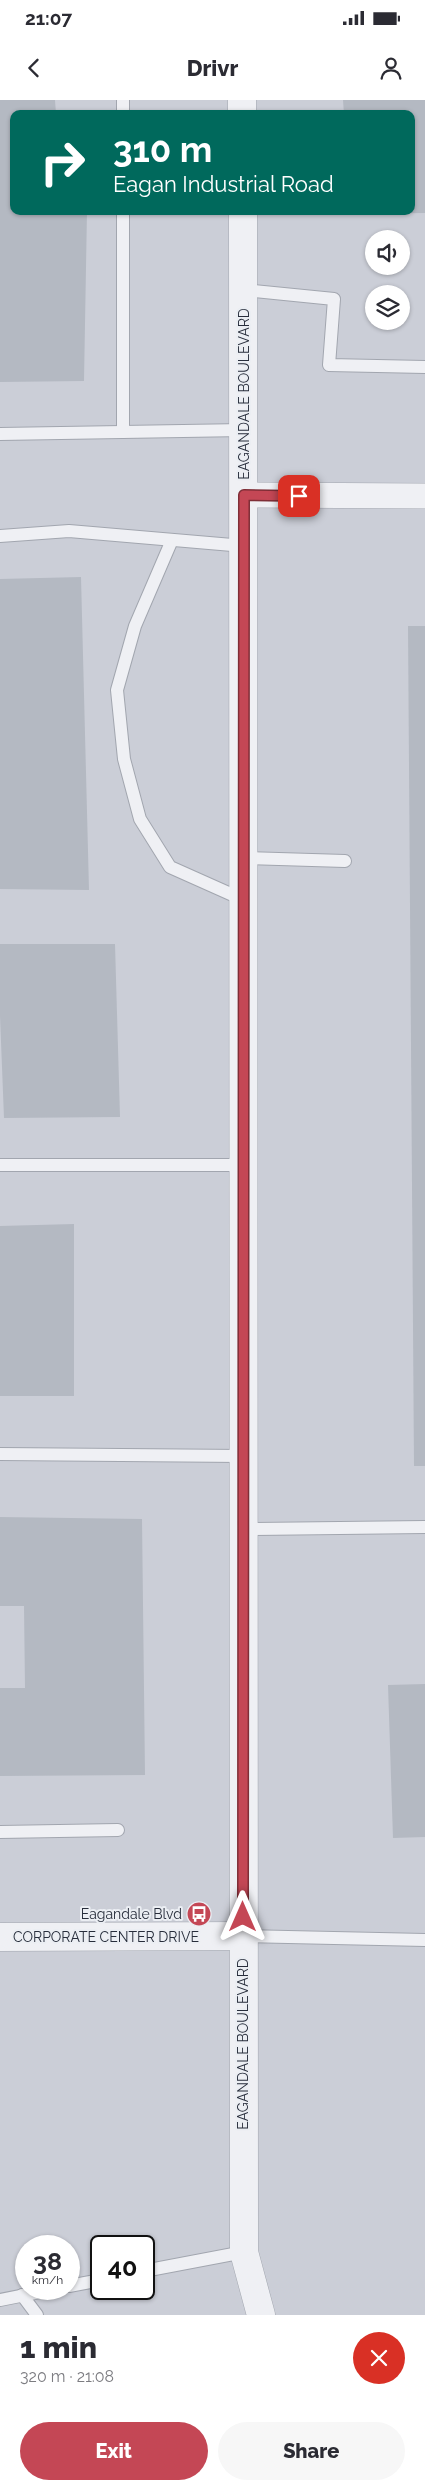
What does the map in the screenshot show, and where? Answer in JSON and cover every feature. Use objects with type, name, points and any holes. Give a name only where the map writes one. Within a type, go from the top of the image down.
[{"type":"street","name":"EAGANDALE BOULEVARD","points":[[243,215],[244,2252],[261,2315]]},
{"type":"street","points":[[244,495],[425,496]]},
{"type":"street","name":"CORPORATE CENTER DRIVE","points":[[0,1937],[243,1936]]},
{"type":"lane","points":[[122,432],[123,215]]},
{"type":"lane","points":[[243,290],[334,299],[329,365],[425,367]]},
{"type":"lane","points":[[0,434],[244,430]]},
{"type":"lane","points":[[0,536],[69,531],[244,546]]},
{"type":"lane","points":[[172,540],[134,626],[117,690],[124,759],[140,819],[170,867],[244,900]]},
{"type":"lane","points":[[244,858],[345,861]]},
{"type":"lane","points":[[0,1165],[244,1164]]},
{"type":"lane","points":[[0,1454],[244,1456]]},
{"type":"lane","points":[[243,1529],[425,1527]]},
{"type":"lane","points":[[0,1832],[118,1830]]},
{"type":"lane","points":[[243,1936],[425,1940]]},
{"type":"lane","points":[[155,2269],[244,2252]]},
{"type":"lane","points":[[0,2300],[15,2297]]},
{"type":"lane","points":[[26,2300],[37,2315]]},
{"type":"shaded area","points":[[0,100],[425,100],[425,2315],[0,2315]]},
{"type":"building","points":[[0,100],[55,100],[56,110],[10,110],[10,215],[87,215],[84,381],[0,382]]},
{"type":"building","points":[[343,100],[425,100],[425,213],[415,213],[415,110],[344,110]]},
{"type":"building","points":[[81,577],[89,890],[0,889],[0,579]]},
{"type":"building","points":[[408,626],[425,626],[425,1466],[414,1466]]},
{"type":"building","points":[[0,944],[115,944],[120,1117],[4,1118],[0,1016]]},
{"type":"building","points":[[74,1224],[74,1396],[0,1396],[0,1226]]},
{"type":"building","points":[[0,1517],[142,1519],[145,1775],[0,1776],[0,1688],[25,1688],[24,1606],[0,1606]]},
{"type":"building","points":[[425,1684],[425,1837],[393,1838],[388,1685]]},
{"type":"place","name":"Eagandale Blvd","points":[[199,1914]]},
{"type":"route","points":[[243,1917],[244,495],[299,496]]}]
